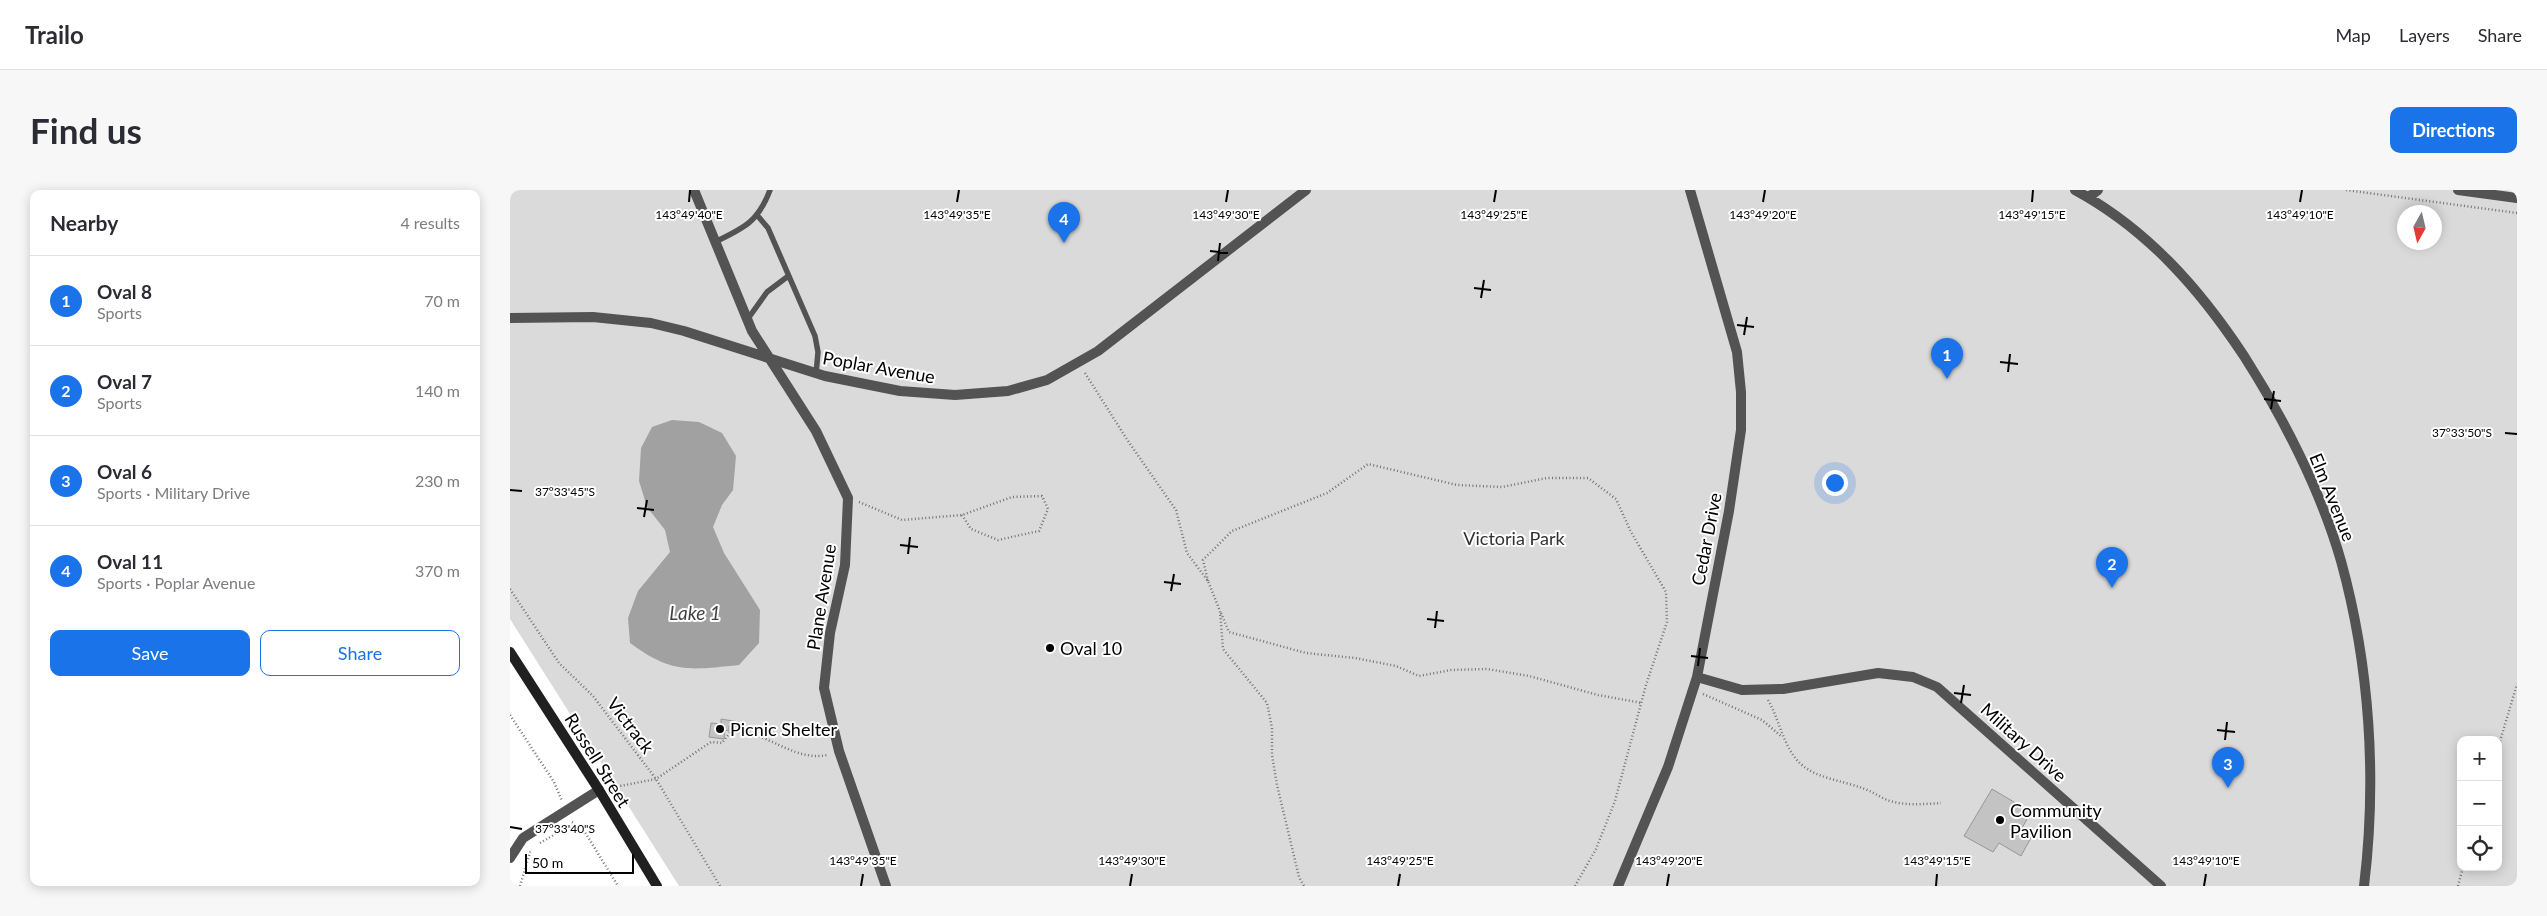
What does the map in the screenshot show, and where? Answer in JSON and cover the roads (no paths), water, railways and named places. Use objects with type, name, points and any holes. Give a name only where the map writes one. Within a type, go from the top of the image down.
[{"type":"main road","name":"Russell Street","points":[[510,652],[599,790],[657,886]]},
{"type":"street","name":"Plane Avenue","points":[[694,190],[747,320],[767,358],[816,431],[848,498],[845,564],[830,633],[824,688],[839,751],[886,886]]},
{"type":"street","name":"Poplar Avenue","points":[[510,318],[593,317],[651,324],[684,331],[816,374],[852,383],[907,392],[968,394],[1028,386],[1053,377],[1079,363],[1306,190]]},
{"type":"street","name":"Cedar Drive","points":[[1618,886],[1668,767],[1697,677],[1729,511],[1741,430],[1741,392],[1737,352],[1690,190]]},
{"type":"street","points":[[2075,190],[2088,197],[2098,190]]},
{"type":"street","points":[[2458,190],[2517,198]]},
{"type":"street","name":"Elm Avenue","points":[[2088,197],[2116,215],[2157,248],[2178,269],[2213,311],[2277,412],[2318,499],[2340,560],[2351,605],[2362,672],[2370,756],[2370,792],[2364,886]]},
{"type":"street","name":"Military Drive","points":[[1697,677],[1742,690],[1762,691],[1878,672],[1913,677],[1937,687],[2161,886]]},
{"type":"street","points":[[510,858],[523,838],[599,790]]},
{"type":"lane","points":[[715,242],[744,227],[757,215],[770,190]]},
{"type":"lane","points":[[757,215],[768,228],[787,277],[815,336],[818,352],[816,374]]},
{"type":"lane","points":[[747,320],[767,292],[787,277]]},
{"type":"water","name":"Lake 1","points":[[672,420],[699,422],[722,433],[736,456],[733,490],[722,505],[713,527],[724,553],[760,610],[759,643],[739,665],[682,668],[658,660],[630,643],[628,618],[638,591],[670,552],[665,530],[647,507],[639,481],[641,448],[652,427]]},
{"type":"place","name":"Oval 11","points":[[1064,243]]},
{"type":"place","name":"Oval 8","points":[[1947,379]]},
{"type":"place","name":"Oval 7","points":[[2112,588]]},
{"type":"place","name":"Oval 10","points":[[1050,648]]},
{"type":"place","name":"Picnic Shelter","points":[[720,729]]},
{"type":"place","name":"Oval 6","points":[[2228,788]]},
{"type":"place","name":"Community Pavilion","points":[[2000,820]]},
{"type":"park label","name":"Victoria Park","points":[[1514,538]]}]
